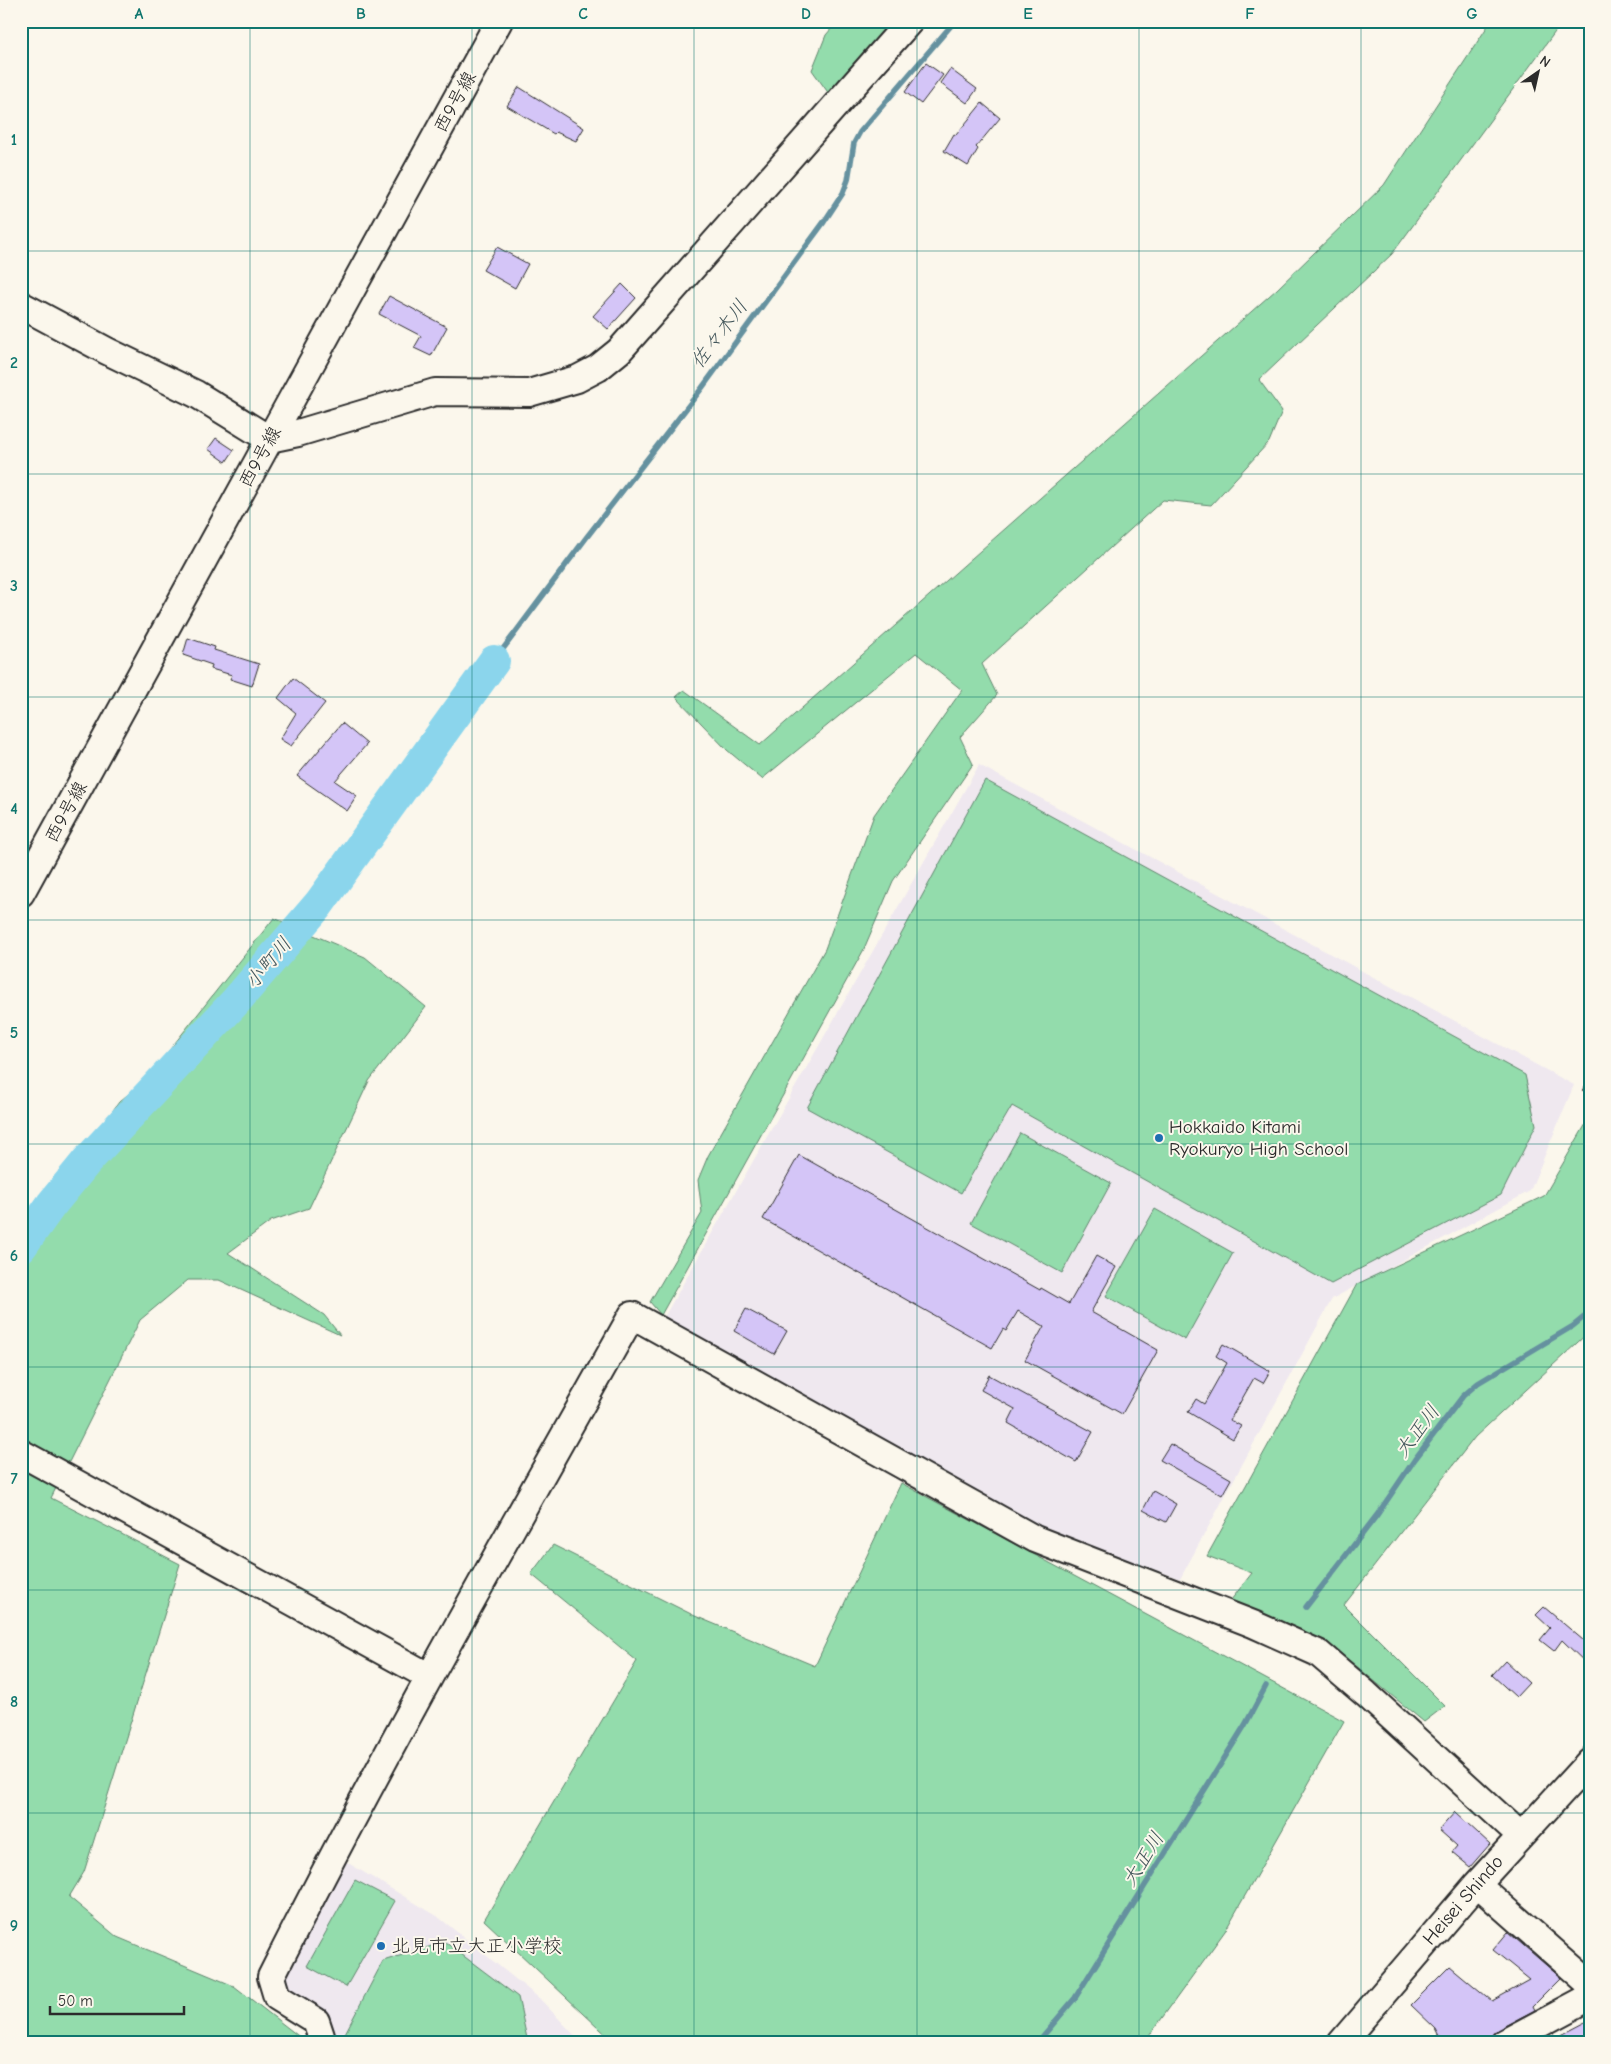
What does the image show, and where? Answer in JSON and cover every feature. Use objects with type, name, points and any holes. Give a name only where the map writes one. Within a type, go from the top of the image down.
[{"type":"street","name":"西9号線","points":[[21,893],[499,21]]},
{"type":"street","points":[[21,305],[107,351],[196,394],[269,439],[298,433],[435,392],[529,393],[577,379],[598,368],[618,351],[910,21]]},
{"type":"street","points":[[318,2043],[321,2036],[316,2021],[277,1997],[271,1977],[333,1854],[428,1676],[632,1314],[1035,1539],[1253,1624],[1318,1653],[1366,1694],[1520,1835]]},
{"type":"street","points":[[22,1454],[428,1676]]},
{"type":"street","name":"Heisei Shindo","points":[[1341,2043],[1520,1835],[1590,1761]]},
{"type":"street","points":[[1477,1884],[1590,1984]]},
{"type":"street","points":[[1504,2043],[1590,1997]]},
{"type":"path","points":[[1583,1091],[1590,1080]]},
{"type":"shaded area","name":"Hokkaido Kitami Ryokuryo High School","points":[[979,765],[1574,1085],[1530,1191],[1332,1299],[1180,1579],[1043,1528],[663,1319]]},
{"type":"shaded area","name":"北見市立大正小学校","points":[[333,1854],[437,1916],[539,1998],[582,2043],[318,2043],[277,1997]]},
{"type":"green space","points":[[838,21],[909,21],[837,105],[812,70],[826,35]]},
{"type":"green space","points":[[1491,21],[1563,21],[1392,254],[1259,380],[1282,411],[1269,442],[1211,505],[1163,500],[982,664],[997,695],[960,737],[973,764],[893,881],[863,951],[661,1315],[650,1302],[702,1213],[698,1180],[708,1156],[825,949],[874,815],[962,690],[916,653],[762,779],[727,750],[676,697],[684,690],[760,745],[1277,289],[1384,185]]},
{"type":"green space","points":[[985,780],[1525,1075],[1536,1125],[1501,1195],[1331,1284],[1012,1106],[961,1193],[807,1108]]},
{"type":"green space","points":[[274,918],[365,957],[426,1007],[369,1081],[309,1208],[271,1221],[228,1253],[324,1315],[340,1335],[219,1280],[188,1280],[140,1320],[51,1498],[180,1564],[84,1872],[69,1897],[117,1937],[234,1986],[306,2042],[21,2043],[21,1236],[119,1102],[148,1077]]},
{"type":"green space","points":[[1590,1117],[1590,1331],[1475,1437],[1344,1605],[1445,1706],[1424,1722],[1327,1642],[1231,1600],[1252,1573],[1207,1556],[1357,1284],[1544,1196]]},
{"type":"green space","points":[[1020,1133],[1111,1183],[1062,1273],[971,1223]]},
{"type":"green space","points":[[1155,1209],[1233,1253],[1185,1340],[1106,1296]]},
{"type":"green space","points":[[901,1483],[1344,1721],[1225,1931],[1144,2043],[615,2043],[484,1920],[637,1661],[531,1574],[553,1545],[695,1616],[815,1666]]},
{"type":"green space","points":[[355,1880],[395,1901],[346,1987],[307,1966]]},
{"type":"green space","points":[[445,1942],[518,1997],[528,2043],[340,2043],[383,1961]]},
{"type":"building","points":[[926,63],[943,75],[921,104],[905,92]]},
{"type":"building","points":[[950,69],[977,89],[967,103],[940,83]]},
{"type":"building","points":[[519,87],[584,128],[576,141],[556,132],[554,134],[507,106]]},
{"type":"building","points":[[982,103],[1000,118],[976,147],[978,149],[968,166],[944,151],[954,134],[956,135]]},
{"type":"building","points":[[497,247],[528,264],[515,288],[483,270]]},
{"type":"building","points":[[622,284],[636,298],[608,329],[593,316]]},
{"type":"building","points":[[389,296],[447,327],[431,356],[414,348],[421,336],[379,314]]},
{"type":"building","points":[[216,438],[234,450],[226,462],[208,449]]},
{"type":"building","points":[[188,638],[215,647],[214,650],[259,664],[252,686],[230,679],[232,675],[211,669],[212,665],[183,655]]},
{"type":"building","points":[[293,678],[325,703],[291,746],[280,739],[296,713],[278,698]]},
{"type":"building","points":[[342,723],[367,744],[335,781],[357,796],[347,811],[297,776]]},
{"type":"building","points":[[799,1155],[1040,1290],[1041,1288],[1069,1304],[1096,1256],[1116,1267],[1091,1312],[1158,1350],[1122,1414],[1025,1360],[1044,1326],[1018,1311],[1006,1331],[1003,1329],[992,1348],[763,1219]]},
{"type":"building","points":[[746,1309],[787,1331],[774,1354],[734,1331]]},
{"type":"building","points":[[1223,1344],[1270,1371],[1263,1383],[1254,1378],[1230,1420],[1241,1426],[1233,1439],[1188,1412],[1196,1399],[1204,1404],[1227,1363],[1216,1356]]},
{"type":"building","points":[[989,1375],[1093,1432],[1076,1462],[1008,1423],[1015,1409],[981,1390]]},
{"type":"building","points":[[1170,1444],[1231,1479],[1222,1495],[1160,1460]]},
{"type":"building","points":[[1153,1491],[1176,1504],[1166,1522],[1143,1510]]},
{"type":"building","points":[[1544,1607],[1590,1646],[1590,1667],[1562,1640],[1554,1651],[1540,1640],[1550,1628],[1536,1615]]},
{"type":"building","points":[[1505,1661],[1529,1683],[1516,1697],[1492,1675]]},
{"type":"building","points":[[1455,1812],[1490,1844],[1470,1867],[1452,1852],[1457,1846],[1439,1830]]},
{"type":"building","points":[[1508,1932],[1561,1978],[1533,2006],[1535,2010],[1497,2030],[1491,2037],[1480,2043],[1443,2043],[1436,2029],[1411,2005],[1450,1966],[1492,2001],[1530,1980],[1493,1950]]},
{"type":"building","points":[[1590,2020],[1590,2043],[1546,2043]]},
{"type":"waterway","name":"佐々木川","points":[[494,661],[702,388],[824,222],[843,193],[848,180],[854,143],[860,132],[955,21]]},
{"type":"waterway","name":"小町川","points":[[21,1247],[51,1205],[87,1161],[236,1001],[319,904],[494,661]]},
{"type":"waterway","name":"大正川","points":[[1306,1607],[1377,1515],[1415,1459],[1463,1396],[1478,1383],[1573,1326],[1590,1312]]},
{"type":"waterway","name":"大正川","points":[[1037,2043],[1075,1998],[1245,1725],[1266,1686]]},
{"type":"place","name":"Hokkaido Kitami Ryokuryo High School","points":[[1159,1138]]},
{"type":"place","name":"北見市立大正小学校","points":[[381,1946]]}]
